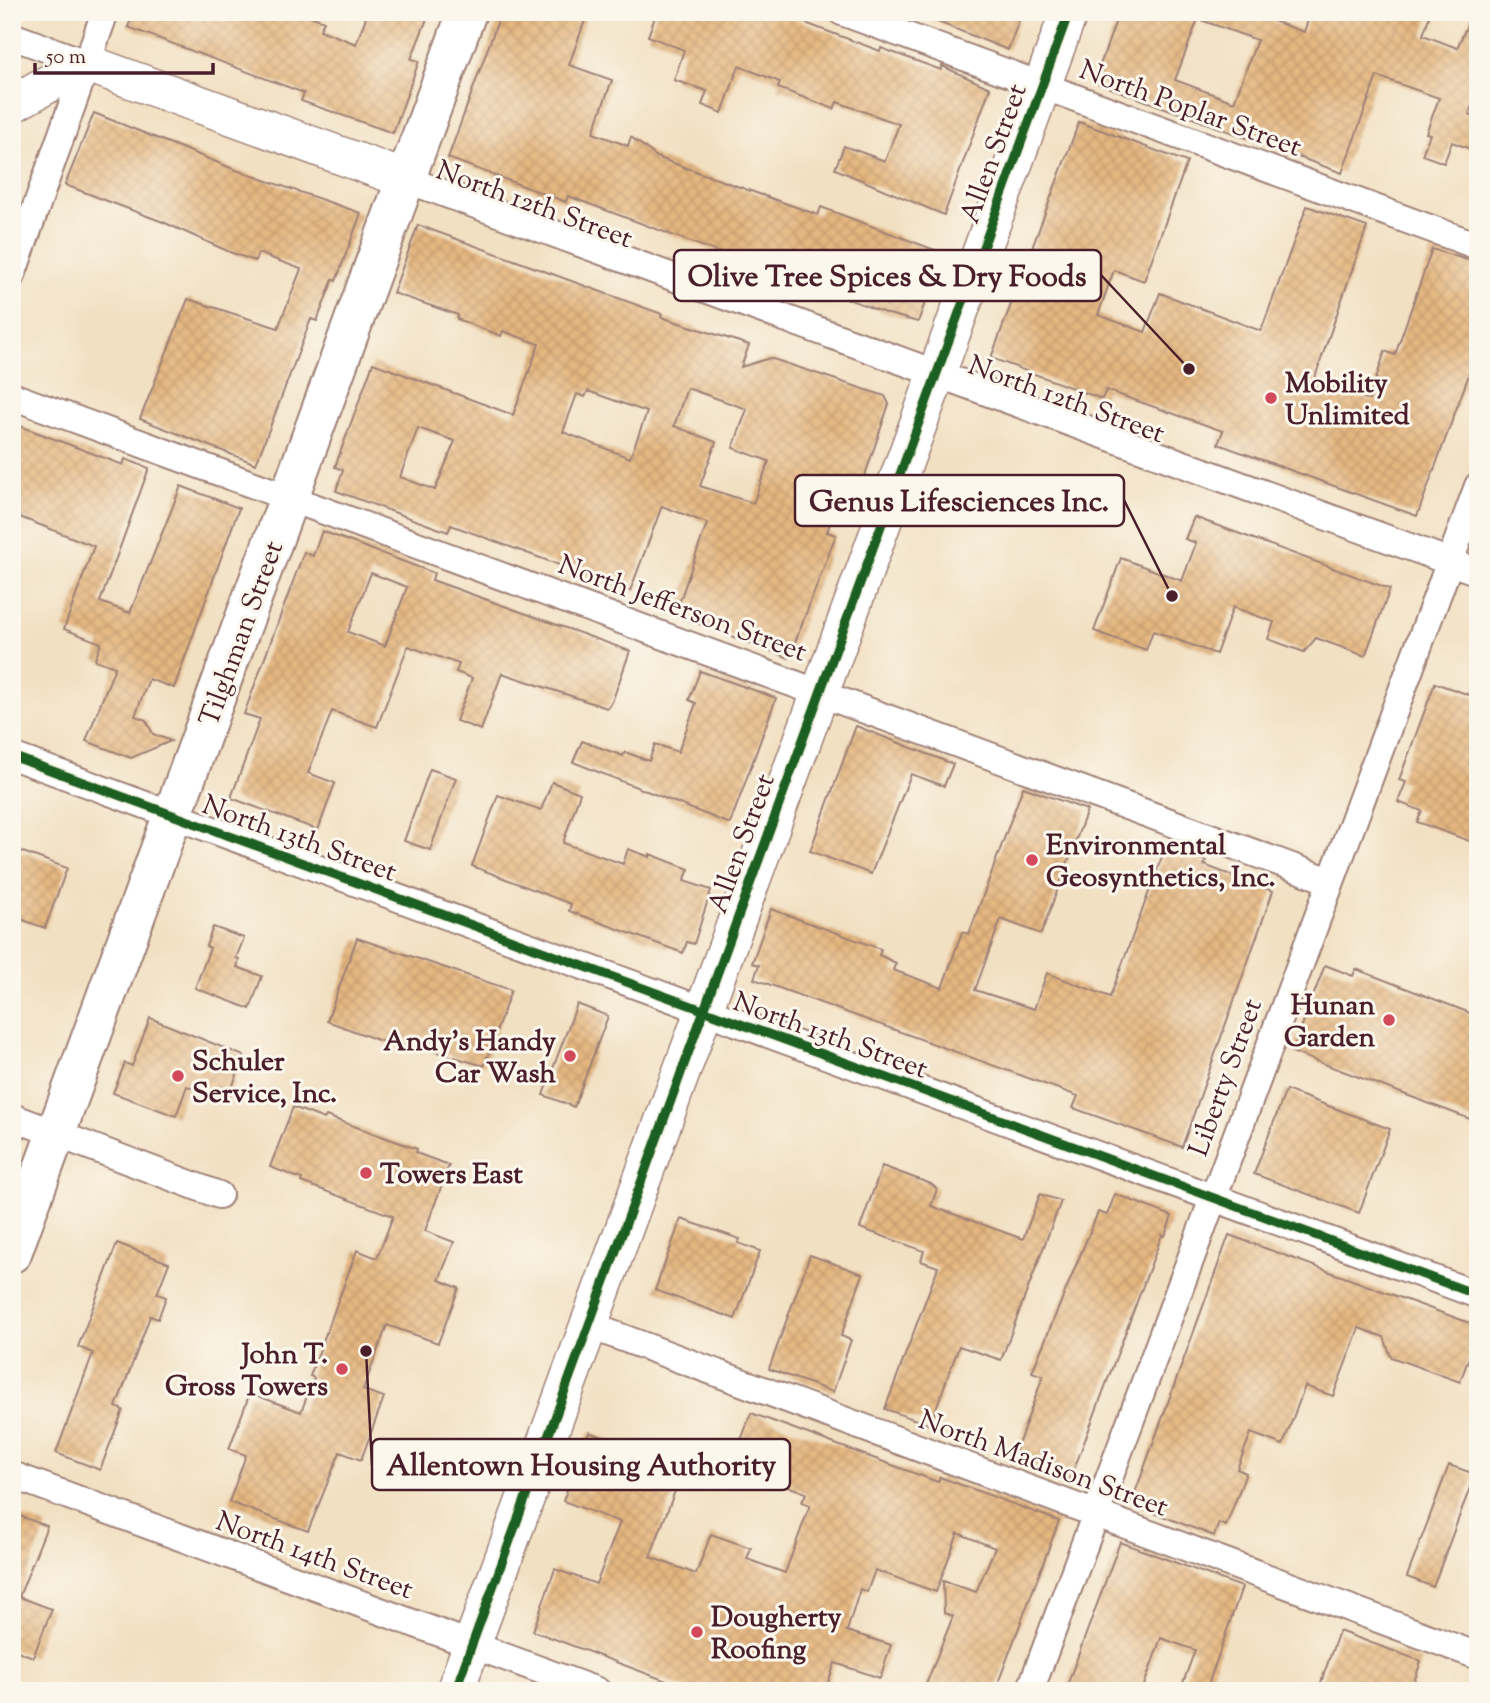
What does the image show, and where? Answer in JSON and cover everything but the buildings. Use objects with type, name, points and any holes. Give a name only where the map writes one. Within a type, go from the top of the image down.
[{"type":"main road","name":"Tilghman Street","points":[[12,1253],[467,12]]},
{"type":"street","points":[[12,275],[105,12]]},
{"type":"street","name":"North Poplar Street","points":[[842,12],[1478,246]]},
{"type":"street","name":"Allen Street","points":[[455,1691],[934,373],[1069,12]]},
{"type":"street","name":"North 12th Street","points":[[12,36],[1478,572]]},
{"type":"street","points":[[12,104],[86,63]]},
{"type":"street","name":"North Jefferson Street","points":[[12,396],[1330,881]]},
{"type":"street","name":"Liberty Street","points":[[1030,1691],[1478,486]]},
{"type":"street","name":"North 13th Street","points":[[12,756],[1478,1295]]},
{"type":"street","points":[[12,1117],[219,1195]]},
{"type":"street","name":"North Madison Street","points":[[588,1325],[1478,1656]]},
{"type":"street","name":"North 14th Street","points":[[12,1475],[597,1691]]},
{"type":"cycle path","points":[[455,1691],[1069,12]]},
{"type":"cycle path","points":[[12,756],[1478,1295]]},
{"type":"place","name":"Olive Tree Spices & Dry Foods","points":[[1189,369]]},
{"type":"place","name":"Mobility Unlimited","points":[[1271,398]]},
{"type":"place","name":"Genus Lifesciences Inc.","points":[[1172,596]]},
{"type":"place","name":"Environmental Geosynthetics, Inc.","points":[[1032,860]]},
{"type":"place","name":"Hunan Garden","points":[[1389,1020]]},
{"type":"place","name":"Andy’s Handy Car Wash","points":[[570,1056]]},
{"type":"place","name":"Schuler Service, Inc.","points":[[178,1076]]},
{"type":"place","name":"Towers East","points":[[366,1173]]},
{"type":"place","name":"Allentown Housing Authority","points":[[366,1351]]},
{"type":"place","name":"John T. Gross Towers","points":[[342,1369]]},
{"type":"place","name":"Dougherty Roofing","points":[[697,1632]]}]
